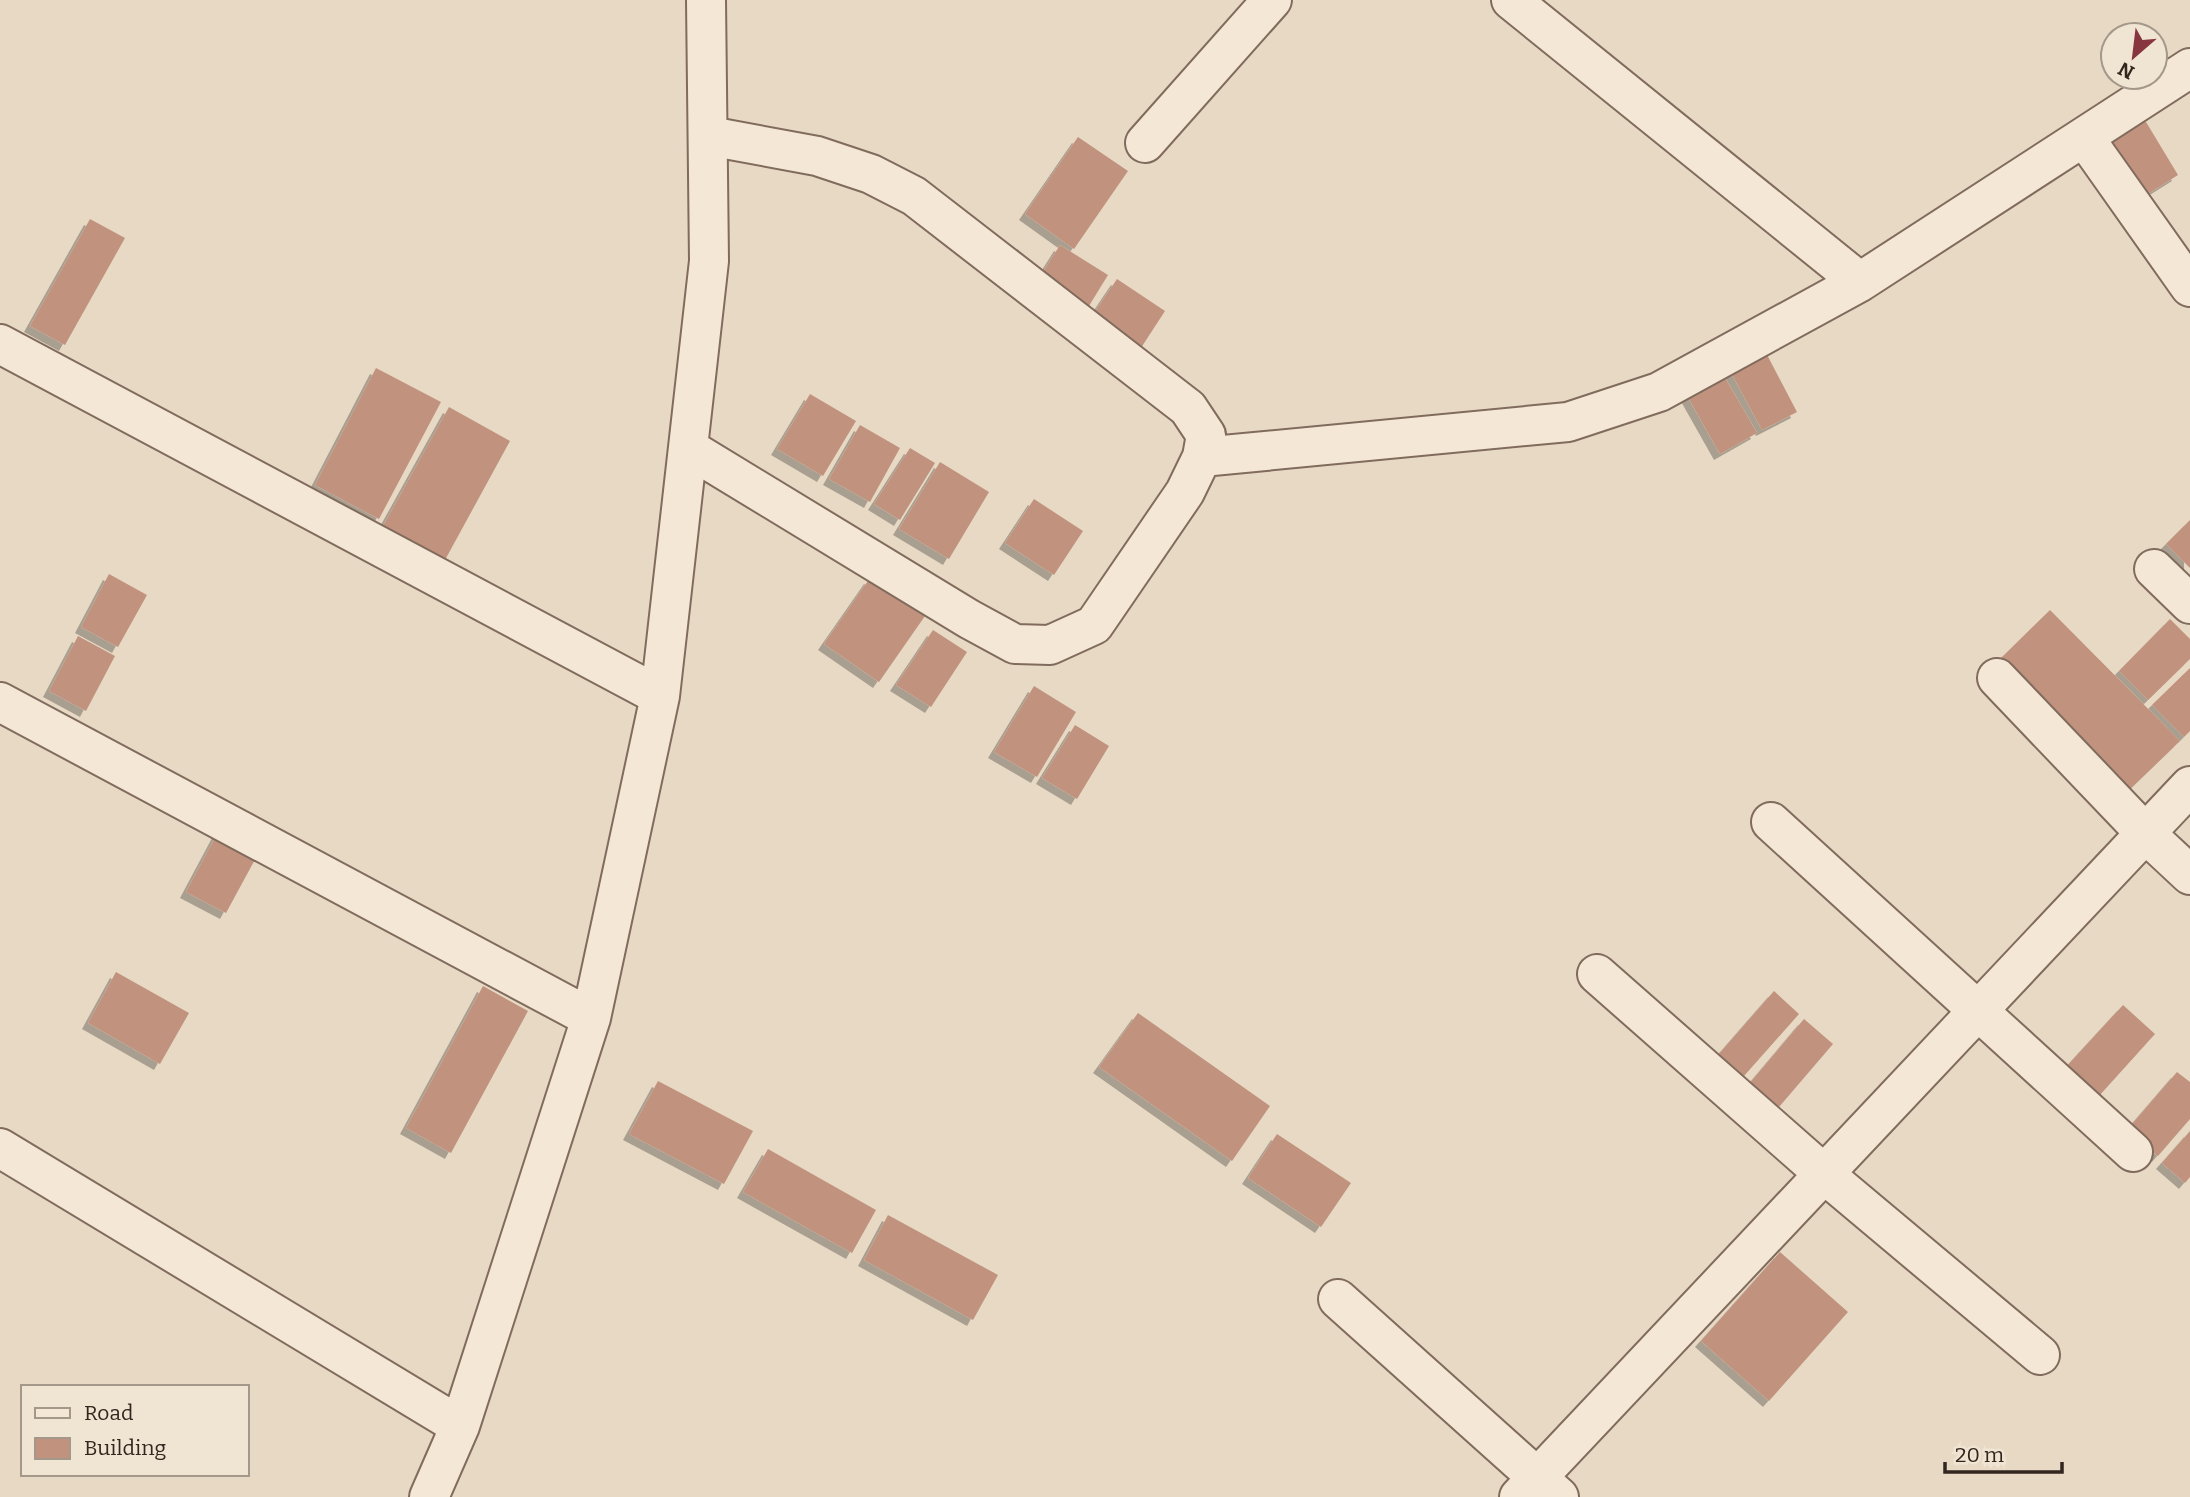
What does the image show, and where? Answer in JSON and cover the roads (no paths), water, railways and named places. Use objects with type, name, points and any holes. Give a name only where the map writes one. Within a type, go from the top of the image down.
[{"type":"street","points":[[429,1497],[460,1426],[591,1018],[660,696],[709,261],[706,0]]},
{"type":"street","points":[[1144,143],[1272,0]]},
{"type":"street","points":[[1511,0],[1860,282]]},
{"type":"street","points":[[1202,457],[1569,422],[1659,391],[1860,282],[2190,68]]},
{"type":"street","points":[[688,448],[969,619],[1015,644],[1050,645],[1094,625],[1185,492],[1202,457],[1206,435],[1188,408],[914,196],[871,174],[817,156],[709,136]]},
{"type":"street","points":[[2084,136],[2190,287]]},
{"type":"street","points":[[0,344],[660,696]]},
{"type":"street","points":[[2154,569],[2190,604]]},
{"type":"street","points":[[1997,678],[2145,833],[2190,875]]},
{"type":"street","points":[[0,702],[591,1018]]},
{"type":"street","points":[[1338,1299],[1538,1490],[1823,1173],[2190,786]]},
{"type":"street","points":[[1771,822],[2133,1152]]},
{"type":"street","points":[[1597,974],[1823,1173],[2040,1355]]},
{"type":"street","points":[[3,1158],[460,1426]]}]
